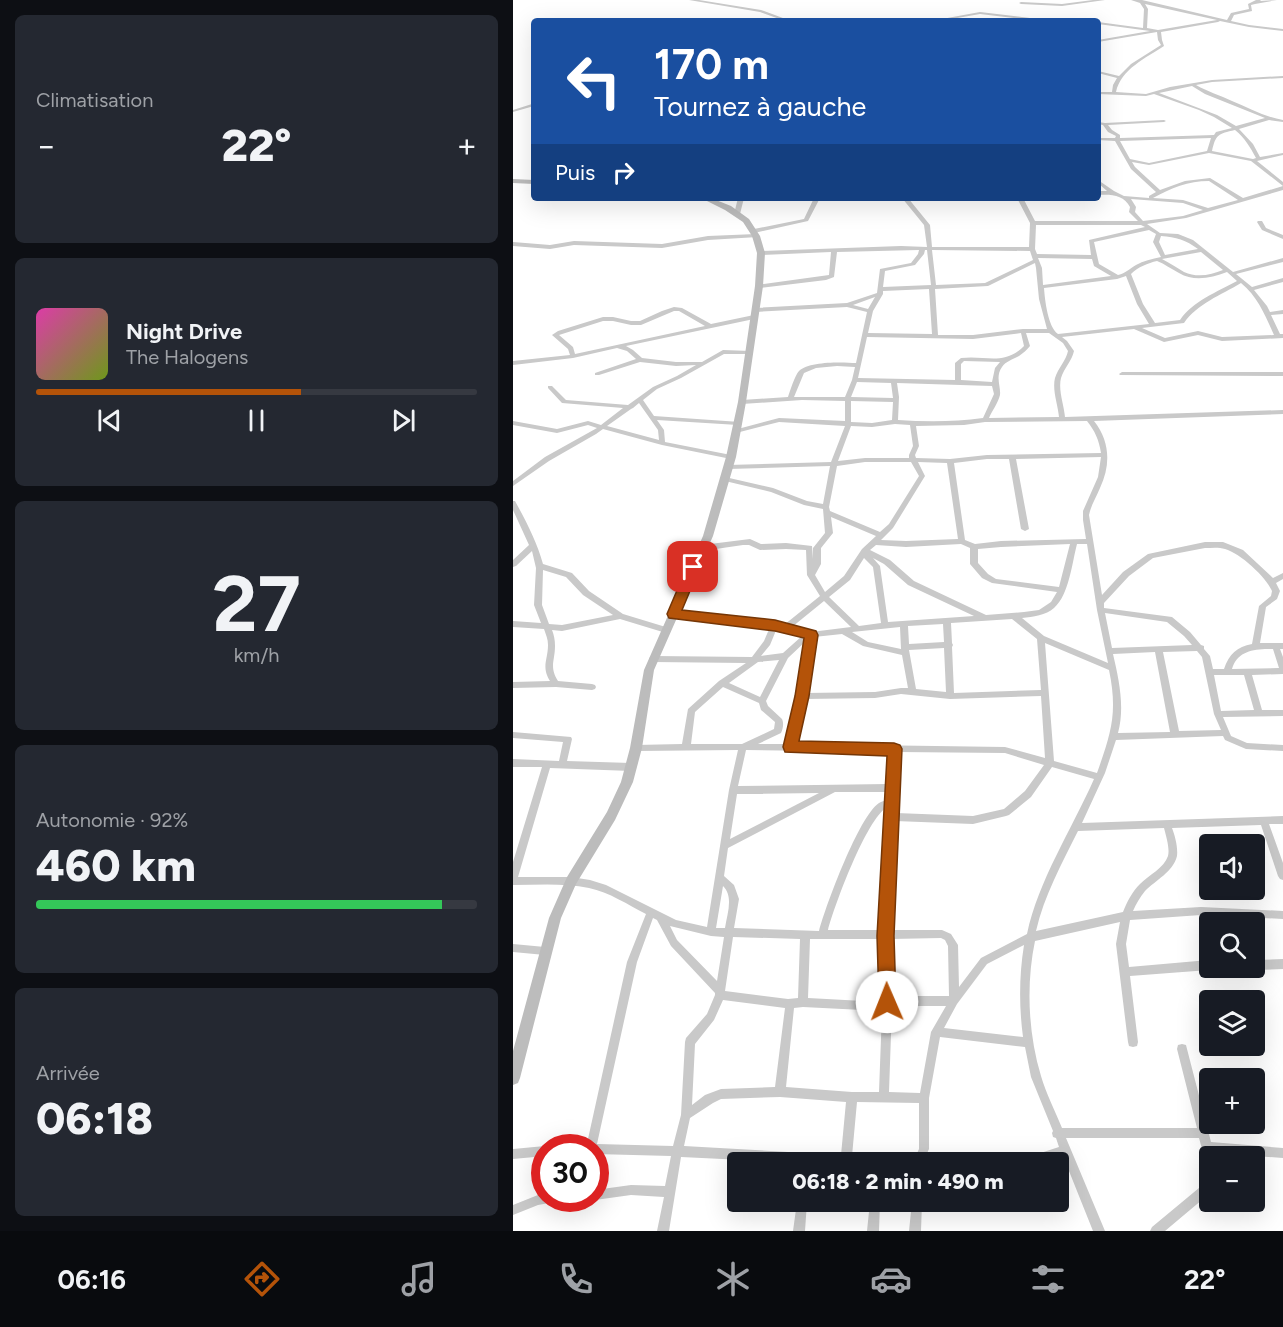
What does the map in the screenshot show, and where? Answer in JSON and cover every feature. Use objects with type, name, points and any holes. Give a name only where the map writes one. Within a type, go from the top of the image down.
[{"type":"main road","points":[[513,181],[531,182]]},
{"type":"main road","points":[[513,1078],[516,1056],[555,918],[571,881],[611,816],[627,782],[653,659],[708,536],[730,462],[742,402],[759,286],[761,253],[755,233],[737,214],[711,201]]},
{"type":"street","points":[[691,0],[761,11],[781,18]]},
{"type":"street","points":[[1062,4],[1066,0]]},
{"type":"street","points":[[1017,17],[1022,2],[1062,4],[1103,0]]},
{"type":"street","points":[[1133,0],[1283,30]]},
{"type":"street","points":[[1254,4],[1259,0]]},
{"type":"street","points":[[1101,41],[1226,20],[1232,14],[1251,10],[1249,5],[1275,0]]},
{"type":"street","points":[[1141,2],[1146,9],[1146,28]]},
{"type":"street","points":[[948,18],[971,13],[1033,18]]},
{"type":"street","points":[[1101,23],[1159,31]]},
{"type":"street","points":[[1114,93],[1119,76],[1163,45],[1159,31]]},
{"type":"street","points":[[1101,73],[1119,76]]},
{"type":"street","points":[[1101,93],[1141,95],[1192,84],[1230,79],[1283,77]]},
{"type":"street","points":[[1192,84],[1206,93],[1267,119],[1283,121]]},
{"type":"street","points":[[1155,93],[1237,127],[1251,140],[1259,159]]},
{"type":"street","points":[[513,111],[531,106]]},
{"type":"street","points":[[1101,139],[1215,136],[1267,119]]},
{"type":"street","points":[[1101,123],[1164,121]]},
{"type":"street","points":[[1105,124],[1118,136],[1117,140],[1133,168],[1159,192]]},
{"type":"street","points":[[1209,152],[1215,136]]},
{"type":"street","points":[[1129,160],[1149,164],[1209,152],[1253,160],[1283,154]]},
{"type":"street","points":[[1253,160],[1283,186]]},
{"type":"street","points":[[1151,198],[1182,182],[1210,179],[1242,200]]},
{"type":"street","points":[[1101,183],[1112,192],[1131,201],[1132,212],[1149,228],[1159,234],[1186,238],[1251,289],[1260,299],[1280,336],[1222,339],[1198,333],[1164,340],[1135,327]]},
{"type":"street","points":[[1033,223],[1142,223],[1184,217],[1283,186]]},
{"type":"street","points":[[1101,193],[1112,192]]},
{"type":"street","points":[[1125,197],[1183,202],[1197,208],[1209,209]]},
{"type":"street","points":[[737,214],[740,201]]},
{"type":"street","points":[[513,244],[550,247],[574,243],[662,246],[755,233],[806,220],[816,201]]},
{"type":"street","points":[[907,201],[927,225],[925,249],[933,288],[935,336]]},
{"type":"street","points":[[1022,201],[1033,223],[1032,249],[1039,268],[1050,331]]},
{"type":"street","points":[[1260,222],[1264,229],[1283,237]]},
{"type":"street","points":[[1117,277],[1096,265],[1091,241],[1149,228]]},
{"type":"street","points":[[1159,234],[1156,242],[1161,259],[1183,274],[1215,276],[1283,260]]},
{"type":"street","points":[[811,575],[817,564],[817,548],[829,533],[826,510],[834,464],[848,425],[848,398],[855,380],[870,311],[880,292],[883,268],[913,264],[925,249]]},
{"type":"street","points":[[761,253],[1032,249]]},
{"type":"street","points":[[1042,287],[1117,277],[1128,274],[1131,269],[1142,263],[1203,250]]},
{"type":"street","points":[[759,286],[832,276],[834,251]]},
{"type":"street","points":[[513,363],[573,356],[663,335],[691,332],[754,314],[847,304],[880,292],[986,285],[1034,259],[1094,256]]},
{"type":"street","points":[[1128,274],[1140,304],[1153,325]]},
{"type":"street","points":[[1251,289],[1283,280]]},
{"type":"street","points":[[1058,336],[1182,322],[1198,305],[1241,281]]},
{"type":"street","points":[[847,304],[870,311]]},
{"type":"street","points":[[573,356],[571,348],[555,335],[590,322],[610,318],[642,323],[666,310],[680,309],[710,326]]},
{"type":"street","points":[[1268,314],[1283,312]]},
{"type":"street","points":[[985,420],[996,394],[995,371],[1003,360],[1025,349],[1027,346],[1023,331]]},
{"type":"street","points":[[864,335],[983,336],[1023,331],[1050,331],[1058,336],[1071,351],[1058,379],[1057,391],[1062,404],[1062,419]]},
{"type":"street","points":[[615,346],[628,348],[640,360]]},
{"type":"street","points":[[513,484],[526,473],[605,426],[655,388],[727,351],[749,352]]},
{"type":"street","points":[[958,381],[958,363],[963,359],[1003,360]]},
{"type":"street","points":[[597,374],[640,360],[676,364],[701,363]]},
{"type":"street","points":[[790,399],[801,372],[805,369],[824,364],[858,365]]},
{"type":"street","points":[[1122,374],[1283,374]]},
{"type":"street","points":[[855,380],[958,381],[995,384]]},
{"type":"street","points":[[894,381],[895,422]]},
{"type":"street","points":[[550,387],[564,402],[631,407]]},
{"type":"street","points":[[742,402],[848,398],[896,400]]},
{"type":"street","points":[[640,400],[661,430],[662,443]]},
{"type":"street","points":[[654,418],[737,427],[779,420],[871,425],[895,422],[964,423],[985,420],[1283,412]]},
{"type":"street","points":[[1089,419],[1101,435],[1105,455],[1099,485],[1086,514],[1117,703],[1116,726],[1098,777],[1039,907],[1031,937],[1025,1010],[1036,1077],[1099,1231]]},
{"type":"street","points":[[513,423],[557,431],[582,423],[605,426],[730,462],[834,464],[865,460],[1105,455]]},
{"type":"street","points":[[785,628],[842,583],[864,553],[891,526],[922,476],[912,455],[915,446],[913,424]]},
{"type":"street","points":[[1012,457],[1025,530]]},
{"type":"street","points":[[950,460],[962,541]]},
{"type":"street","points":[[513,476],[526,473]]},
{"type":"street","points":[[725,479],[773,490],[826,510],[881,535]]},
{"type":"street","points":[[513,502],[540,566],[538,604],[550,635],[552,645],[547,665],[550,677],[556,684]]},
{"type":"street","points":[[874,542],[906,544],[962,541],[974,547],[1091,541]]},
{"type":"street","points":[[673,614],[775,625],[810,635],[904,623],[948,622],[1031,614],[1049,608],[1055,603],[1061,590],[1074,541]]},
{"type":"street","points":[[702,548],[743,542],[750,542],[760,548],[786,546],[809,548],[811,575],[824,597],[857,628]]},
{"type":"street","points":[[1101,606],[1126,574],[1151,556],[1205,545],[1223,545],[1240,552],[1272,582],[1276,594],[1263,606],[1255,647]]},
{"type":"street","points":[[513,564],[533,546]]},
{"type":"street","points":[[974,547],[974,564],[985,576],[995,581],[1061,590]]},
{"type":"street","points":[[864,553],[887,562],[911,583],[985,618]]},
{"type":"street","points":[[864,553],[872,559],[876,566],[885,625]]},
{"type":"street","points":[[540,566],[569,575],[586,593],[620,616],[666,630]]},
{"type":"street","points":[[1272,582],[1283,576]]},
{"type":"street","points":[[1101,606],[1169,619],[1178,624],[1206,656],[1218,714],[1225,733],[1233,742],[1246,746],[1283,748]]},
{"type":"street","points":[[513,624],[581,626],[620,616]]},
{"type":"street","points":[[1014,616],[1041,638],[1112,668]]},
{"type":"street","points":[[948,622],[950,696]]},
{"type":"street","points":[[904,623],[905,650],[912,691]]},
{"type":"street","points":[[686,747],[691,711],[721,682],[755,660],[767,643],[775,625]]},
{"type":"street","points":[[844,630],[866,644],[905,650],[949,645]]},
{"type":"street","points":[[743,747],[771,736],[780,728],[779,721],[764,708],[762,701],[785,656],[810,635]]},
{"type":"street","points":[[790,747],[802,696],[810,635]]},
{"type":"street","points":[[893,817],[973,820],[993,817],[1006,812],[1028,794],[1050,763],[1043,693],[1041,638]]},
{"type":"street","points":[[1209,672],[1227,672],[1247,672],[1283,670],[1279,647],[1255,647],[1241,650],[1234,655],[1227,672]]},
{"type":"street","points":[[1109,651],[1201,648]]},
{"type":"street","points":[[1158,649],[1175,734]]},
{"type":"street","points":[[653,659],[755,660],[785,656]]},
{"type":"street","points":[[1247,672],[1259,713]]},
{"type":"street","points":[[721,682],[762,701]]},
{"type":"street","points":[[513,685],[556,684],[592,687]]},
{"type":"street","points":[[802,696],[875,695],[912,691],[950,696],[1043,693]]},
{"type":"street","points":[[1218,714],[1283,713]]},
{"type":"street","points":[[1112,737],[1225,733]]},
{"type":"street","points":[[513,735],[568,739],[562,765]]},
{"type":"street","points":[[711,932],[733,790],[743,747]]},
{"type":"street","points":[[636,748],[790,747],[1005,750],[1098,777]]},
{"type":"street","points":[[884,1098],[887,1004],[886,936],[893,817],[894,749]]},
{"type":"street","points":[[513,764],[631,767]]},
{"type":"street","points":[[547,765],[513,879],[571,881],[603,888],[675,924],[711,932],[886,936],[942,934],[948,937],[953,945],[954,1001]]},
{"type":"street","points":[[733,790],[893,788]]},
{"type":"street","points":[[724,846],[833,789]]},
{"type":"street","points":[[822,934],[825,920],[849,862],[880,807],[893,801]]},
{"type":"street","points":[[1076,827],[1283,820]]},
{"type":"street","points":[[1264,821],[1283,876]]},
{"type":"street","points":[[1133,1042],[1121,944],[1126,916],[1141,889],[1169,863],[1173,849],[1167,824]]},
{"type":"street","points":[[663,1231],[685,1116],[690,1042],[711,1017],[720,993],[733,893],[719,877]]},
{"type":"street","points":[[923,1152],[924,1098],[936,1032],[954,1001],[984,961],[1031,937],[1126,916],[1201,911],[1283,915]]},
{"type":"street","points":[[656,915],[674,942],[720,993],[788,1004],[954,1001]]},
{"type":"street","points":[[594,1134],[631,962],[656,915]]},
{"type":"street","points":[[803,1002],[805,935]]},
{"type":"street","points":[[513,948],[545,951]]},
{"type":"street","points":[[1265,965],[1283,964]]},
{"type":"street","points":[[1125,972],[1199,966]]},
{"type":"street","points":[[780,1092],[790,1004],[788,1004]]},
{"type":"street","points":[[936,1032],[1029,1043]]},
{"type":"street","points":[[1182,1049],[1199,1114]]},
{"type":"street","points":[[685,1116],[709,1099],[721,1094],[780,1092],[852,1097],[924,1098]]},
{"type":"street","points":[[847,1152],[852,1097]]},
{"type":"street","points":[[1057,1133],[1199,1133]]},
{"type":"street","points":[[609,1149],[727,1155]]},
{"type":"street","points":[[1059,1152],[1065,1150]]},
{"type":"street","points":[[513,1154],[531,1152]]},
{"type":"street","points":[[1265,1154],[1283,1154]]},
{"type":"street","points":[[609,1193],[631,1190],[669,1192]]},
{"type":"street","points":[[1156,1231],[1199,1195]]},
{"type":"street","points":[[513,1210],[531,1203]]},
{"type":"street","points":[[799,1231],[801,1212]]},
{"type":"street","points":[[873,1231],[874,1212]]},
{"type":"street","points":[[915,1231],[918,1212]]},
{"type":"route","points":[[693,567],[673,614],[775,625],[811,635],[802,696],[790,747],[894,749],[893,817],[886,936],[887,1002]]}]
